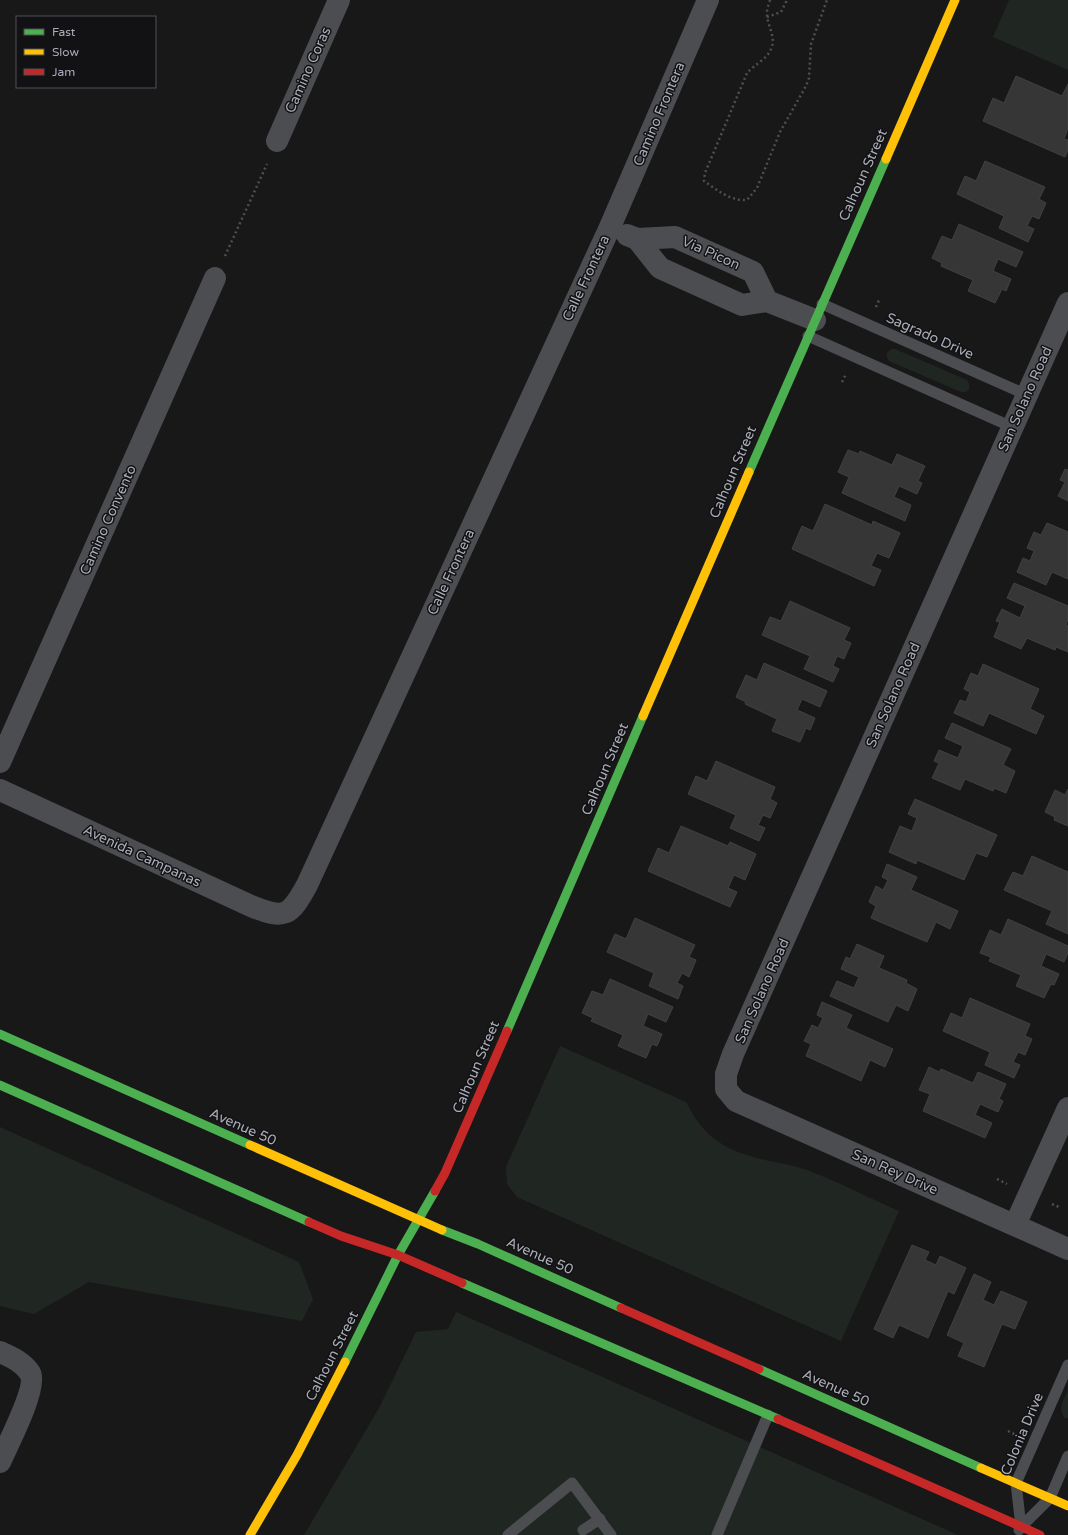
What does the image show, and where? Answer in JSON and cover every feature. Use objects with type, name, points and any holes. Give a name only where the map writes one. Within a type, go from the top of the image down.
[{"type":"main road","name":"Calhoun Street","points":[[251,1535],[297,1455],[342,1369],[398,1255],[445,1173],[955,0]]},
{"type":"main road","name":"Avenue 50","points":[[0,1034],[1068,1506]]},
{"type":"main road","points":[[0,1085],[340,1236],[398,1255],[768,1415],[1019,1531],[1040,1535]]},
{"type":"street","name":"Camino Coras","points":[[277,141],[339,0]]},
{"type":"street","name":"Camino Frontera","points":[[610,227],[708,0]]},
{"type":"street","name":"Via Picon","points":[[610,227],[637,239],[675,237],[753,272],[767,301],[742,305],[660,268],[637,239]]},
{"type":"street","name":"Calle Frontera","points":[[286,913],[297,904],[307,885],[610,227]]},
{"type":"street","name":"Camino Convento","points":[[0,762],[216,278]]},
{"type":"street","points":[[767,301],[815,320]]},
{"type":"street","name":"San Solano Road","points":[[726,1089],[726,1074],[733,1054],[1068,303]]},
{"type":"street","name":"Avenida Campanas","points":[[0,790],[251,906],[270,914],[286,913]]},
{"type":"street","name":"San Rey Drive","points":[[726,1089],[736,1101],[755,1110],[1068,1249]]},
{"type":"street","points":[[1016,1226],[1068,1108]]},
{"type":"street","points":[[0,1352],[21,1362],[31,1374],[31,1389],[0,1462]]},
{"type":"lane","name":"Sagrado Drive","points":[[815,320],[1027,395]]},
{"type":"lane","points":[[815,320],[1012,427]]},
{"type":"lane","name":"Colonia Drive","points":[[1019,1531],[1016,1482],[1068,1365]]},
{"type":"lane","points":[[717,1535],[768,1415]]},
{"type":"lane","points":[[1019,1531],[1050,1498],[1068,1456]]},
{"type":"lane","points":[[508,1535],[572,1483],[611,1535]]},
{"type":"lane","points":[[583,1530],[600,1519]]},
{"type":"path","points":[[770,0],[766,11],[773,38],[771,49],[764,58],[755,64],[747,73],[705,173],[704,181],[715,189],[734,199],[747,200],[757,188],[780,132],[806,86],[809,78],[811,44],[827,0]]},
{"type":"path","points":[[767,17],[781,12],[787,0]]},
{"type":"path","points":[[216,278],[277,141]]},
{"type":"shaded area","points":[[1009,0],[1068,0],[1068,70],[993,37]]},
{"type":"shaded area","points":[[891,349],[895,349],[967,380],[969,389],[966,392],[961,392],[889,361],[887,353]]},
{"type":"shaded area","points":[[560,1046],[686,1102],[710,1135],[730,1148],[754,1157],[807,1170],[899,1211],[841,1341],[517,1197],[507,1184],[506,1167]]},
{"type":"shaded area","points":[[0,1127],[299,1262],[313,1299],[302,1321],[89,1282],[34,1314],[0,1306]]},
{"type":"shaded area","points":[[456,1312],[958,1535],[304,1535],[379,1408],[416,1332],[448,1329]]},
{"type":"shaded area","points":[[1068,1390],[1068,1418],[1065,1418],[1061,1407]]},
{"type":"building","points":[[1016,76],[1062,96],[1068,84],[1068,129],[1064,139],[1068,140],[1068,150],[1065,157],[983,121],[993,98],[1004,103]]},
{"type":"building","points":[[985,161],[1045,187],[1039,199],[1046,203],[1039,219],[1032,216],[1027,226],[1034,229],[1028,242],[999,228],[1004,216],[957,194],[965,176],[976,181]]},
{"type":"building","points":[[959,224],[1023,252],[1016,267],[998,259],[993,271],[1011,279],[1006,291],[1002,289],[995,303],[968,291],[973,280],[941,266],[942,263],[932,258],[942,236],[952,240]]},
{"type":"building","points":[[848,450],[859,454],[860,451],[892,465],[897,454],[925,466],[918,481],[922,483],[917,494],[899,486],[894,497],[911,505],[905,521],[842,493],[849,477],[838,472]]},
{"type":"building","points":[[1065,469],[1068,470],[1068,501],[1058,496],[1065,482],[1060,480]]},
{"type":"building","points":[[825,504],[872,525],[873,521],[900,533],[889,558],[877,553],[871,566],[881,570],[874,586],[792,549],[802,526],[813,531]]},
{"type":"building","points":[[1047,523],[1068,532],[1068,579],[1052,572],[1046,585],[1017,572],[1023,558],[1030,561],[1034,551],[1027,548],[1034,532],[1041,535]]},
{"type":"building","points":[[1014,583],[1068,606],[1068,619],[1066,625],[1068,626],[1068,652],[1056,647],[1055,650],[1027,638],[1021,649],[994,637],[1000,622],[996,621],[1002,609],[1020,618],[1025,606],[1007,598]]},
{"type":"building","points":[[790,601],[850,628],[844,640],[851,643],[844,659],[837,656],[833,666],[839,669],[833,682],[804,669],[810,656],[762,635],[770,617],[781,621]]},
{"type":"building","points":[[764,663],[827,691],[820,707],[802,699],[797,710],[815,718],[810,730],[806,728],[800,742],[772,731],[777,719],[745,704],[746,702],[736,697],[746,675],[757,680]]},
{"type":"building","points":[[983,664],[1039,689],[1030,709],[1044,716],[1036,734],[989,713],[983,726],[954,713],[960,700],[966,702],[970,692],[964,689],[971,673],[978,676]]},
{"type":"building","points":[[952,723],[1011,749],[1003,765],[1015,771],[1006,793],[994,788],[993,791],[965,779],[960,790],[932,778],[939,763],[934,761],[939,750],[958,758],[963,746],[945,738]]},
{"type":"building","points":[[716,761],[775,787],[770,799],[777,803],[770,818],[763,815],[758,825],[765,828],[759,841],[730,828],[736,815],[688,794],[696,776],[707,781]]},
{"type":"building","points":[[1068,789],[1068,826],[1054,820],[1055,817],[1045,812],[1055,790],[1065,795]]},
{"type":"building","points":[[915,799],[997,835],[987,857],[976,853],[964,880],[917,860],[916,864],[889,852],[900,826],[912,831],[917,818],[908,814]]},
{"type":"building","points":[[681,826],[728,846],[730,842],[756,854],[745,880],[734,875],[728,888],[737,892],[730,907],[648,871],[658,848],[669,853]]},
{"type":"building","points":[[1032,856],[1068,872],[1068,934],[1046,924],[1052,911],[1004,890],[1013,872],[1023,876]]},
{"type":"building","points":[[887,864],[917,877],[911,890],[958,911],[950,929],[936,922],[927,942],[871,918],[876,906],[869,902],[876,886],[883,890],[888,880],[882,877]]},
{"type":"building","points":[[635,918],[695,945],[689,957],[696,960],[689,977],[682,973],[677,983],[683,986],[678,999],[649,986],[654,973],[607,952],[615,934],[626,939]]},
{"type":"building","points":[[1008,919],[1068,946],[1068,953],[1064,962],[1046,954],[1041,966],[1059,974],[1054,985],[1051,984],[1044,998],[1016,986],[1021,975],[989,961],[991,957],[980,953],[990,930],[1001,935]]},
{"type":"building","points":[[857,944],[884,956],[879,968],[907,980],[906,983],[917,989],[908,1011],[896,1005],[888,1022],[830,996],[837,981],[854,988],[859,977],[841,969],[846,957],[850,959]]},
{"type":"building","points":[[610,979],[673,1007],[666,1022],[648,1014],[643,1026],[662,1034],[657,1046],[652,1044],[646,1058],[618,1046],[623,1035],[591,1021],[593,1018],[582,1013],[592,991],[603,995]]},
{"type":"building","points":[[970,998],[1030,1024],[1025,1036],[1032,1039],[1025,1055],[1018,1052],[1013,1062],[1020,1065],[1014,1078],[985,1065],[990,1052],[943,1031],[951,1013],[962,1018]]},
{"type":"building","points":[[822,1002],[852,1015],[846,1028],[893,1049],[885,1067],[870,1060],[861,1081],[806,1056],[811,1044],[804,1041],[812,1025],[818,1028],[823,1018],[817,1015]]},
{"type":"building","points":[[929,1067],[939,1072],[941,1069],[973,1083],[978,1072],[1006,1084],[999,1099],[1003,1101],[998,1112],[980,1104],[975,1115],[992,1123],[985,1138],[923,1111],[930,1094],[919,1090]]},
{"type":"building","points":[[912,1245],[929,1252],[925,1260],[936,1265],[940,1256],[966,1268],[954,1294],[948,1291],[928,1338],[899,1325],[893,1338],[874,1329]]},
{"type":"building","points":[[974,1274],[991,1282],[983,1300],[994,1305],[1001,1291],[1027,1302],[1015,1329],[1002,1324],[984,1367],[958,1356],[964,1343],[947,1335]]},
{"type":"traffic: fast","points":[[749,472],[886,159]]},
{"type":"traffic: fast","points":[[507,1031],[643,716]]},
{"type":"traffic: fast","points":[[0,1034],[250,1145]]},
{"type":"traffic: fast","points":[[0,1085],[309,1222]]},
{"type":"traffic: fast","points":[[345,1362],[398,1255],[435,1191]]},
{"type":"traffic: fast","points":[[442,1230],[478,1244],[621,1308]]},
{"type":"traffic: fast","points":[[462,1283],[778,1419]]},
{"type":"traffic: fast","points":[[759,1369],[981,1468]]},
{"type":"traffic: slow","points":[[886,159],[955,0]]},
{"type":"traffic: slow","points":[[643,716],[749,472]]},
{"type":"traffic: slow","points":[[250,1145],[442,1230]]},
{"type":"traffic: slow","points":[[250,1535],[297,1455],[345,1362]]},
{"type":"traffic: slow","points":[[981,1468],[1068,1506]]},
{"type":"traffic: jam","points":[[435,1191],[445,1173],[507,1031]]},
{"type":"traffic: jam","points":[[309,1222],[341,1236],[398,1255],[462,1283]]},
{"type":"traffic: jam","points":[[621,1308],[759,1369]]},
{"type":"traffic: jam","points":[[778,1419],[1040,1535]]}]
